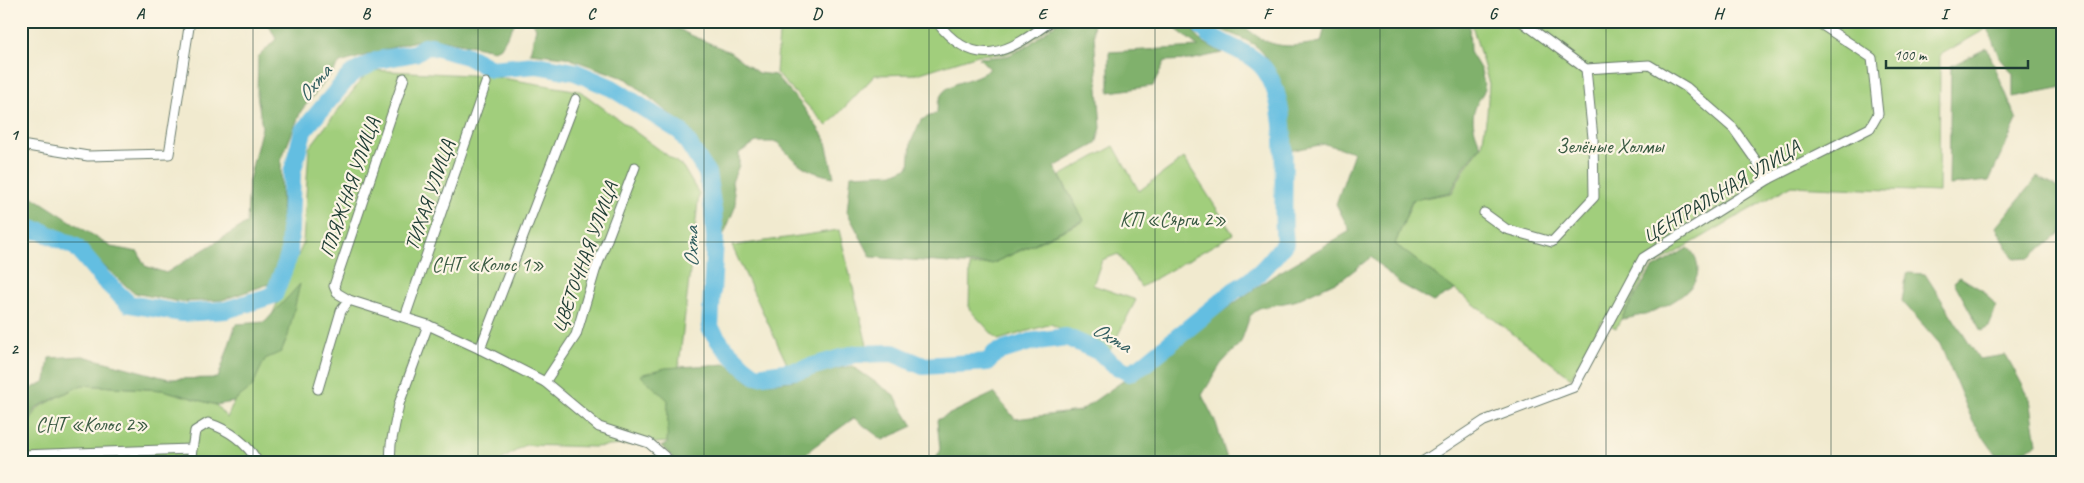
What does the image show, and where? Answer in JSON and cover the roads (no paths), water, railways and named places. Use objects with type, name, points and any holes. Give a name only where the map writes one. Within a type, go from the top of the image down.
[{"type":"street","points":[[21,145],[88,156],[169,154],[190,21]]},
{"type":"street","points":[[936,21],[960,46],[982,52],[1005,51],[1024,41],[1051,21]]},
{"type":"street","points":[[1521,21],[1586,69],[1649,65],[1686,87],[1733,128],[1768,179]]},
{"type":"street","name":"ЦЕНТРАЛЬНАЯ УЛИЦА","points":[[1422,462],[1484,421],[1574,387],[1643,258],[1768,179],[1870,128],[1878,114],[1872,58],[1816,21]]},
{"type":"street","points":[[1484,212],[1506,229],[1552,242],[1594,197],[1593,138],[1586,69]]},
{"type":"street","name":"ПЛЯЖНАЯ УЛИЦА","points":[[349,300],[337,293],[334,286],[404,78]]},
{"type":"street","name":"ТИХАЯ УЛИЦА","points":[[405,318],[486,83]]},
{"type":"street","points":[[480,349],[576,99]]},
{"type":"street","name":"ЦВЕТОЧНАЯ УЛИЦА","points":[[544,382],[576,335],[595,271],[635,167]]},
{"type":"street","points":[[318,389],[342,311],[349,300],[428,325],[480,349],[544,382],[599,428],[642,440],[656,448],[671,462]]},
{"type":"street","points":[[390,462],[391,444],[399,404],[428,325]]},
{"type":"street","points":[[190,462],[195,431],[208,423],[227,429],[250,449],[258,462]]},
{"type":"street","points":[[21,455],[192,449]]},
{"type":"waterway","name":"Охта","points":[[21,228],[41,231],[76,247],[103,279],[129,304],[181,313],[226,310],[274,295],[289,255],[292,173],[303,131],[351,74],[378,60],[415,53],[424,47],[431,46],[467,56],[491,69],[536,65],[575,72],[612,88],[681,132],[707,173],[713,210],[715,239],[710,328],[722,345],[756,376],[800,370],[855,354],[893,353],[923,366],[988,362],[995,353],[1030,342],[1066,337],[1100,352],[1111,363],[1129,373],[1142,366],[1235,290],[1257,275],[1285,243],[1284,154],[1280,107],[1274,87],[1265,70],[1258,62],[1212,36],[1198,21]]},
{"type":"park label","name":"Зелёные Холмы","points":[[1610,146]]},
{"type":"park label","name":"КП «Сярги 2»","points":[[1173,219]]},
{"type":"park label","name":"СНТ «Колос 1»","points":[[488,264]]},
{"type":"park label","name":"СНТ «Колос 2»","points":[[92,424]]}]
